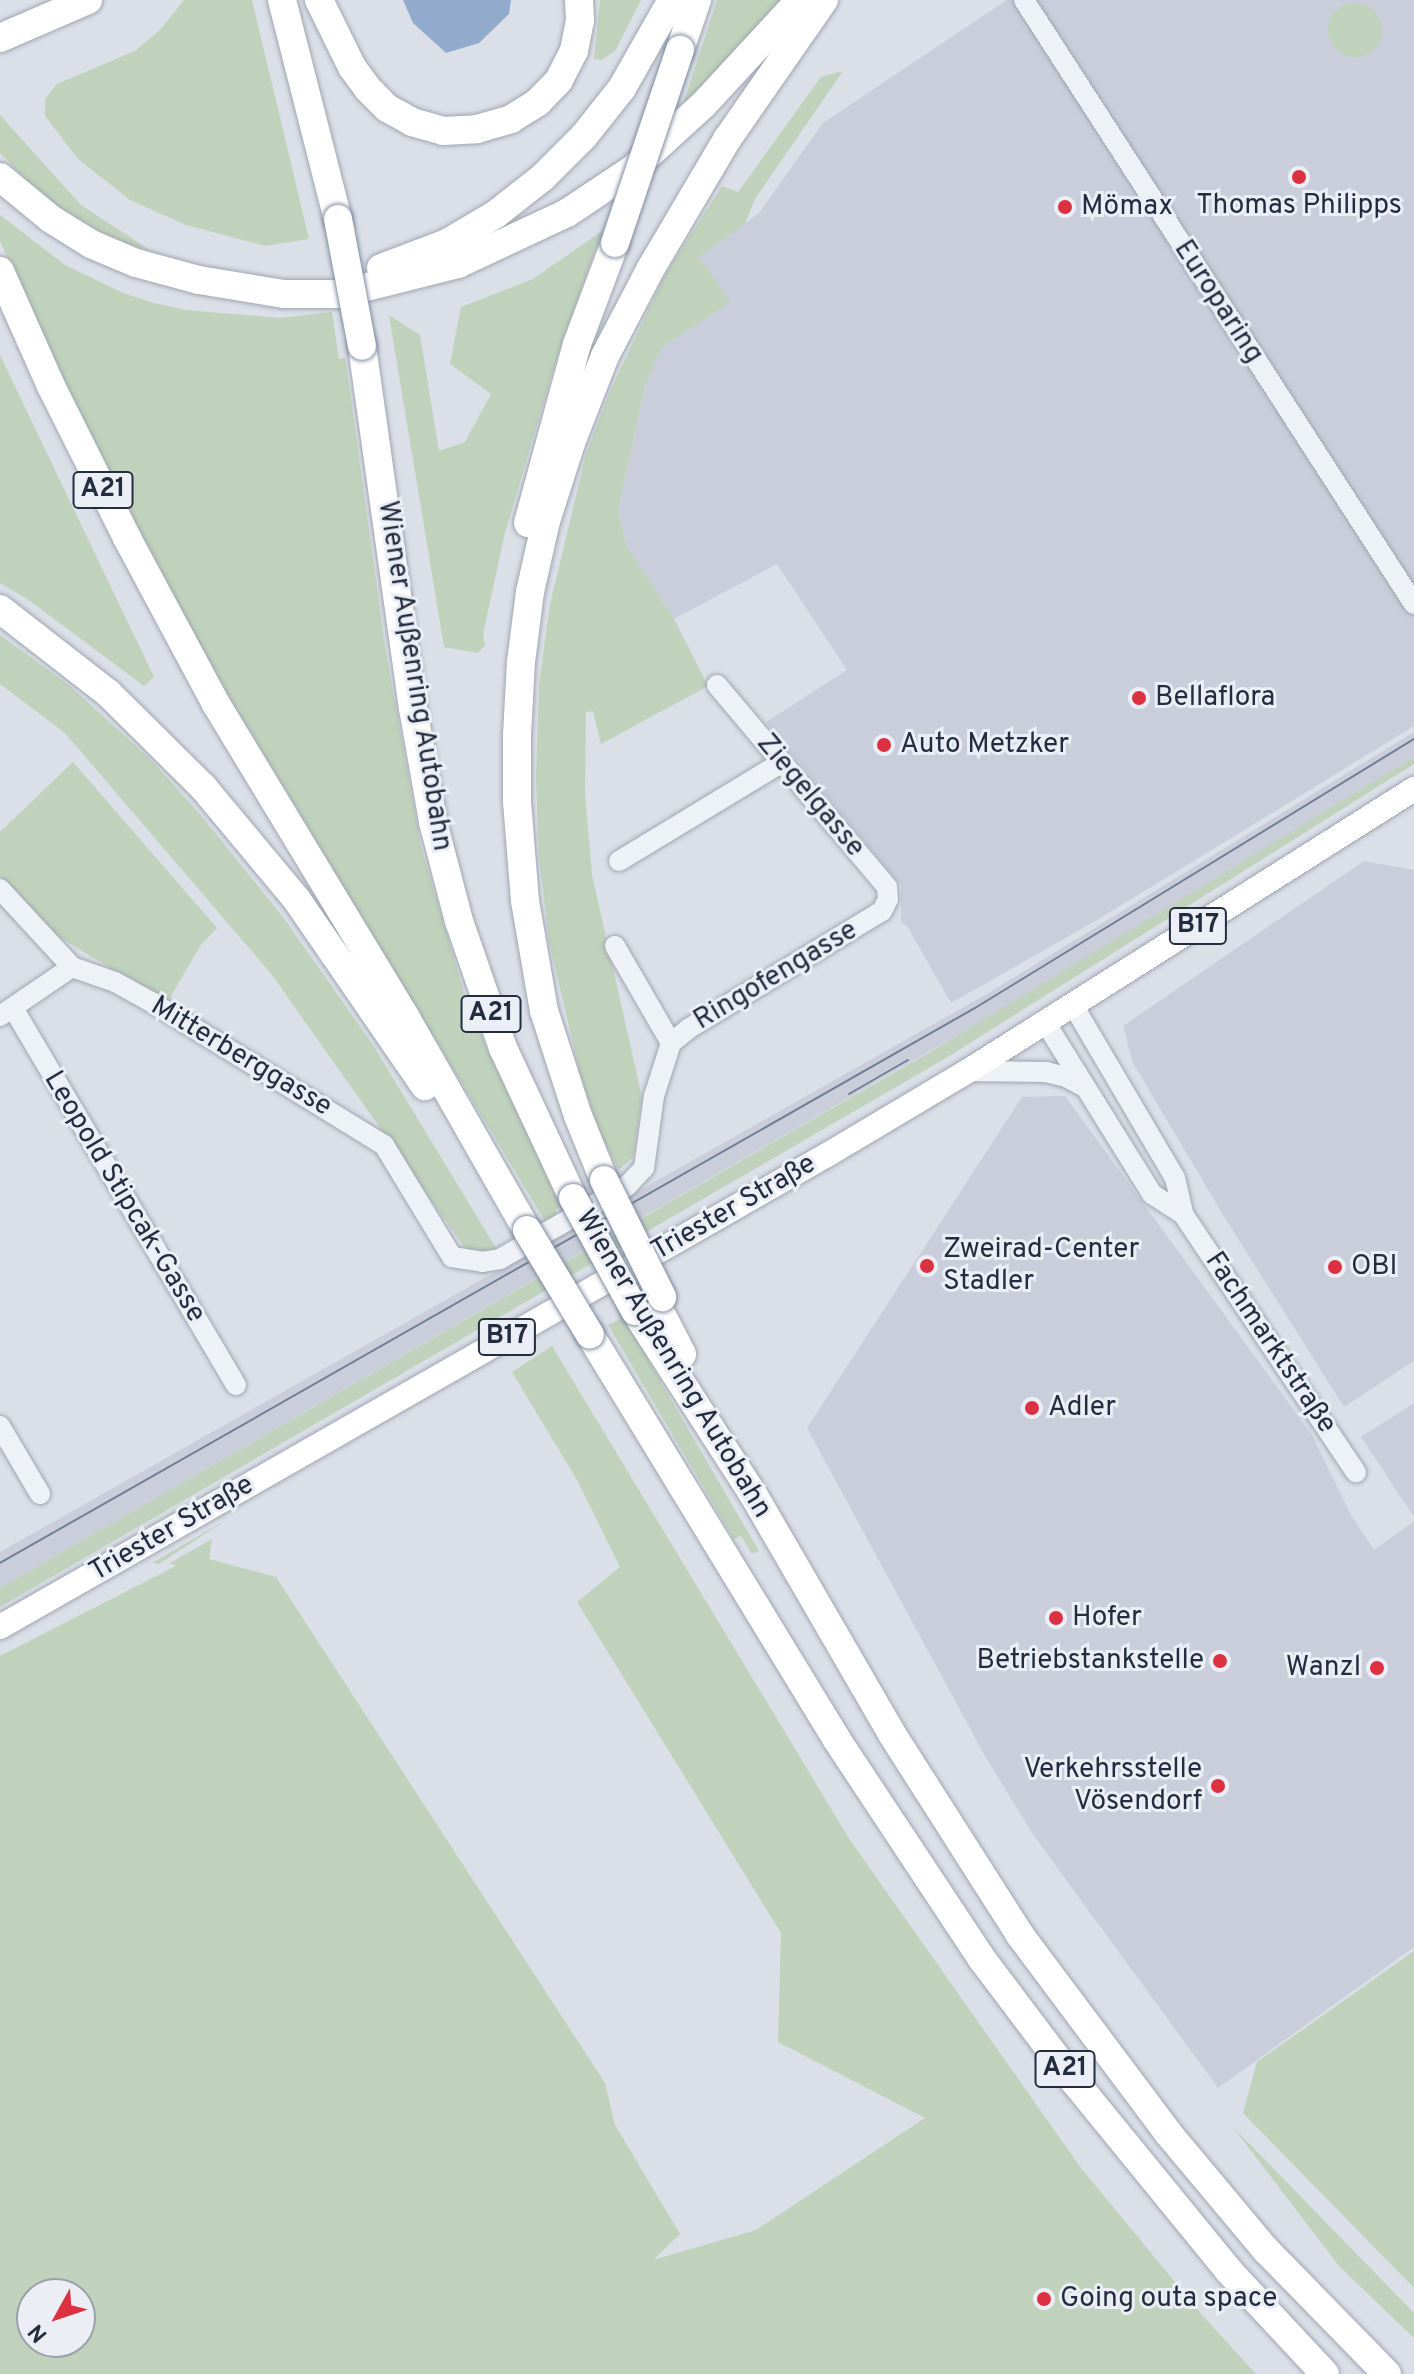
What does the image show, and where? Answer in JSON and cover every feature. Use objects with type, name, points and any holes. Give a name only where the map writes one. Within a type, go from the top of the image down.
[{"type":"highway","points":[[0,38],[88,0]]},
{"type":"highway","name":"Wiener Außenring Autobahn","points":[[282,0],[338,219],[362,346],[413,708],[433,822],[459,921],[503,1048],[591,1188]]},
{"type":"highway","points":[[319,0],[352,67],[368,89],[387,108],[412,122],[443,131],[477,129],[511,119],[538,102],[559,80],[574,51],[579,0]]},
{"type":"highway","points":[[259,289],[337,280],[393,264],[447,243],[496,214],[543,177],[584,136],[622,88],[672,0]]},
{"type":"highway","points":[[697,0],[615,243],[577,344],[529,516],[515,591],[505,704],[508,832],[517,921],[547,1049],[591,1188],[753,1494]]},
{"type":"highway","points":[[0,177],[40,211],[91,244],[136,263],[199,280],[284,294],[339,294],[458,264],[567,213],[643,161],[704,104],[800,0]]},
{"type":"highway","points":[[591,1188],[578,1116],[544,1011],[525,901],[517,802],[517,735],[521,662],[530,592],[546,521],[605,356],[651,268],[728,138],[824,0]]},
{"type":"highway","name":"Wiener Außenring Autobahn","points":[[0,271],[51,386],[216,704],[406,1018],[527,1230],[821,1715],[982,1959],[1092,2103],[1228,2270],[1325,2374]]},
{"type":"highway","points":[[0,609],[76,666],[143,725],[240,829],[326,940],[488,1181],[527,1230]]},
{"type":"highway","name":"Wiener Außenring Autobahn","points":[[650,1303],[753,1494],[892,1734],[1020,1935],[1168,2133],[1226,2203],[1266,2250],[1387,2374]]},
{"type":"main road","name":"Triester Straße","points":[[0,1627],[827,1155],[968,1071],[1414,789]]},
{"type":"street","name":"Europaring","points":[[1024,0],[1414,604]]},
{"type":"street","name":"Ziegelgasse","points":[[717,685],[887,887],[888,899],[882,911]]},
{"type":"street","points":[[619,861],[781,763]]},
{"type":"street","name":"Mitterberggasse","points":[[0,889],[72,967],[115,982],[153,1003],[384,1145],[452,1257],[482,1262],[500,1259],[640,1176],[646,1158],[654,1096],[671,1043]]},
{"type":"street","name":"Ringofengasse","points":[[671,1043],[882,911]]},
{"type":"street","points":[[615,946],[671,1043]]},
{"type":"street","points":[[6,1012],[72,967]]},
{"type":"street","name":"Fachmarktstraße","points":[[1073,1005],[1175,1178],[1183,1214],[1356,1472]]},
{"type":"street","name":"Leopold Stipcak-Gasse","points":[[6,1012],[236,1385]]},
{"type":"street","name":"Fachmarktstraße","points":[[1045,1022],[1152,1194],[1183,1214]]},
{"type":"street","points":[[968,1071],[1046,1072],[1066,1077],[1083,1086]]},
{"type":"street","points":[[0,1426],[40,1494]]},
{"type":"shaded area","points":[[1007,0],[1414,0],[1414,726],[1097,920],[951,1003],[907,926],[901,922],[901,885],[766,722],[847,670],[777,564],[674,619],[627,546],[618,511],[645,385],[662,347],[729,302],[699,257],[759,213],[823,123]]},
{"type":"shaded area","points":[[1414,732],[1414,757],[1001,1010],[0,1588],[0,1552],[992,991]]},
{"type":"shaded area","points":[[1364,861],[1414,870],[1414,1361],[1344,1407],[1225,1218],[1133,1063],[1123,1026]]},
{"type":"shaded area","points":[[1065,1096],[1312,1435],[1350,1513],[1374,1550],[1414,1521],[1414,1947],[1218,2088],[1032,1833],[985,1756],[807,1428],[1022,1097]]},
{"type":"shaded area","points":[[1414,1403],[1414,1517],[1361,1437]]},
{"type":"green space","points":[[184,0],[252,0],[309,239],[265,246],[186,225],[130,200],[78,159],[45,116],[45,99],[57,84],[135,51],[160,30]]},
{"type":"green space","points":[[600,0],[641,0],[615,51],[602,60],[594,59]]},
{"type":"green space","points":[[717,0],[785,0],[680,126],[685,98]]},
{"type":"green space","points":[[1355,3],[1374,11],[1382,30],[1374,49],[1355,57],[1336,49],[1328,30],[1336,11]]},
{"type":"green space","points":[[843,71],[755,199],[745,224],[699,257],[730,302],[662,347],[645,385],[618,511],[627,546],[674,619],[708,686],[601,744],[593,711],[586,712],[585,793],[592,875],[642,1097],[633,1157],[619,1170],[602,1138],[581,1077],[549,941],[539,856],[536,777],[539,684],[550,604],[586,454],[610,391],[665,275],[722,186],[738,192],[821,77]]},
{"type":"green space","points":[[0,115],[81,205],[153,252],[115,240],[44,198],[0,153]]},
{"type":"green space","points":[[0,215],[65,265],[123,293],[154,303],[185,310],[279,318],[332,312],[339,359],[345,358],[347,370],[385,646],[421,847],[464,992],[483,1040],[563,1205],[555,1210],[559,1218],[550,1223],[545,1221],[209,663],[101,459],[55,363],[0,241]]},
{"type":"green space","points":[[602,231],[555,364],[505,533],[483,634],[485,645],[478,653],[444,647],[389,315],[420,335],[439,451],[465,442],[491,394],[450,364],[461,307],[533,279]]},
{"type":"green space","points":[[0,355],[154,677],[144,686],[30,601],[0,583]]},
{"type":"green space","points":[[0,635],[70,686],[150,759],[199,813],[283,917],[373,1045],[505,1263],[484,1275],[272,975],[65,733],[0,684]]},
{"type":"green space","points":[[1414,757],[1414,764],[946,1058],[0,1607],[0,1588],[937,1048]]},
{"type":"green space","points":[[73,762],[217,928],[200,946],[167,1003],[56,935],[0,876],[0,832]]},
{"type":"green space","points":[[624,1317],[759,1551],[752,1554],[741,1536],[734,1539],[608,1325]]},
{"type":"green space","points":[[552,1346],[850,1840],[1081,2168],[1203,2316],[1256,2374],[0,2374],[0,1656],[176,1566],[170,1563],[212,1539],[209,1559],[276,1577],[605,2083],[615,2125],[680,2234],[653,2260],[756,2230],[925,2118],[778,2042],[781,1933],[577,1602],[620,1567],[577,1480],[512,1372]]},
{"type":"green space","points":[[226,1520],[159,1564],[152,1563]]},
{"type":"green space","points":[[1414,1951],[1414,2288],[1243,2113],[1257,2062]]},
{"type":"green space","points":[[1233,2127],[1414,2313],[1414,2338],[1339,2266]]},
{"type":"water","points":[[403,0],[511,0],[509,14],[479,43],[446,53],[413,23]]},
{"type":"tram line","points":[[0,1563],[975,1008],[1414,739]]},
{"type":"tram line","points":[[849,1094],[908,1060]]},
{"type":"place","name":"Thomas Philipps","points":[[1299,177]]},
{"type":"place","name":"Mömax","points":[[1065,207]]},
{"type":"place","name":"Bellaflora","points":[[1139,698]]},
{"type":"place","name":"Auto Metzker","points":[[884,745]]},
{"type":"place","name":"Zweirad-Center Stadler","points":[[927,1266]]},
{"type":"place","name":"OBI","points":[[1335,1267]]},
{"type":"place","name":"Adler","points":[[1032,1408]]},
{"type":"place","name":"Hofer","points":[[1056,1618]]},
{"type":"place","name":"Betriebstankstelle","points":[[1220,1661]]},
{"type":"place","name":"Wanzl","points":[[1377,1668]]},
{"type":"place","name":"Verkehrsstelle Vösendorf","points":[[1218,1786]]},
{"type":"place","name":"Going outa space","points":[[1044,2299]]}]
